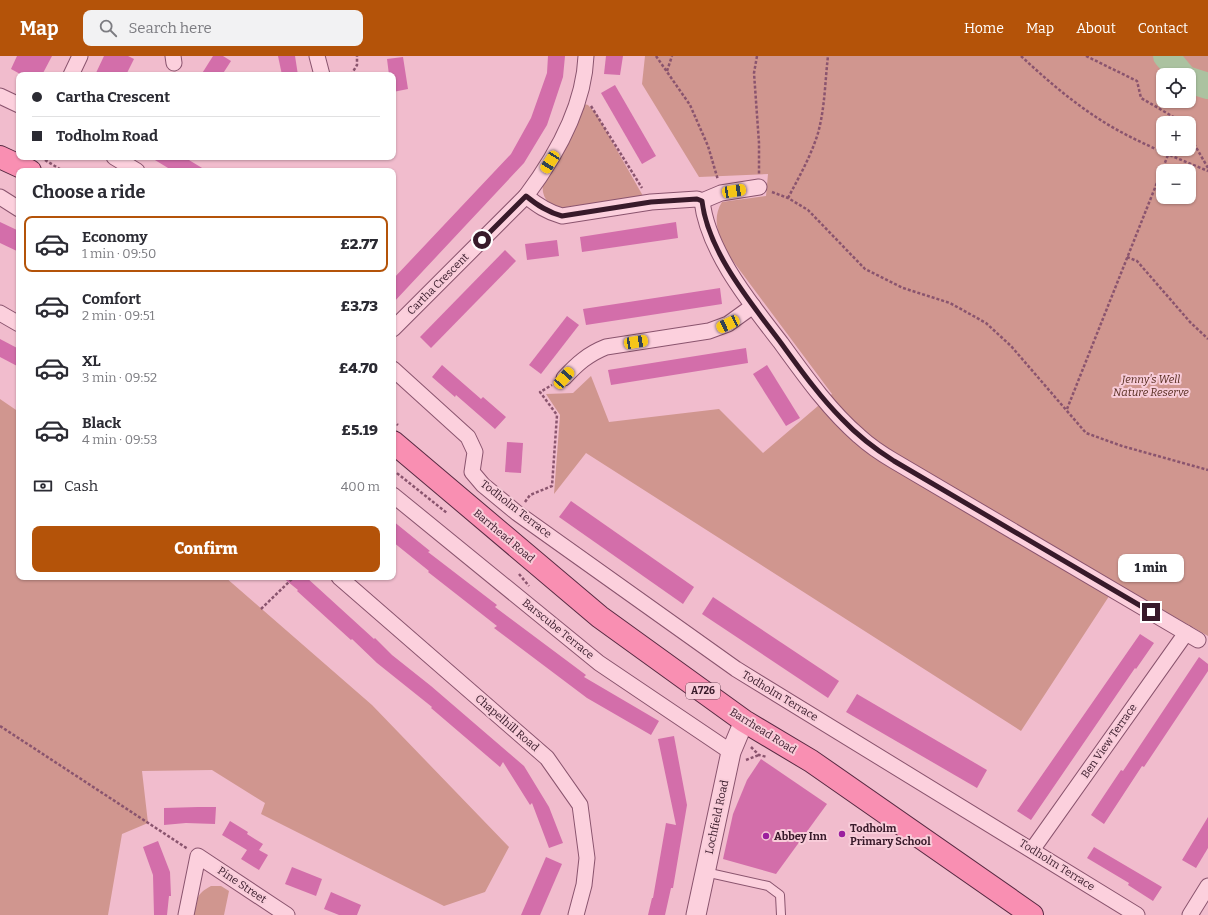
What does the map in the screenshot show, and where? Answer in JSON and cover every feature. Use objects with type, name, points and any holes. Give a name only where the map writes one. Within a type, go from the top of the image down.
[{"type":"main road","points":[[0,157],[24,168]]},
{"type":"main road","name":"Barrhead Road","points":[[396,445],[600,617],[744,721],[811,761],[1032,915]]},
{"type":"street","points":[[72,72],[80,56]]},
{"type":"street","points":[[317,56],[321,72]]},
{"type":"street","name":"Cartha Crescent","points":[[396,325],[526,196],[550,162],[563,137],[574,110],[580,89],[586,56]]},
{"type":"street","points":[[0,96],[16,104]]},
{"type":"street","points":[[119,160],[132,168]]},
{"type":"street","points":[[526,196],[541,208],[562,216],[651,202],[697,199],[702,201],[721,192],[759,187]]},
{"type":"street","points":[[0,197],[16,207]]},
{"type":"street","points":[[564,378],[581,360],[606,347],[709,331],[728,324],[753,306],[729,270],[713,242],[702,201]]},
{"type":"street","name":"Ben View Terrace","points":[[753,306],[792,358],[841,418],[859,436],[877,450],[1192,636],[1032,850]]},
{"type":"street","points":[[0,313],[16,322]]},
{"type":"street","name":"Todholm Terrace","points":[[396,373],[468,437],[475,452],[472,472],[483,484],[517,512],[736,669],[1032,850],[1133,914]]},
{"type":"street","name":"Barscube Terrace","points":[[396,497],[599,663],[731,752]]},
{"type":"street","name":"Chapelhill Road","points":[[342,580],[547,758],[580,805],[587,858],[584,885],[576,915]]},
{"type":"street","name":"Lochfield Road","points":[[696,915],[731,752],[744,721]]},
{"type":"street","points":[[186,915],[198,856]]},
{"type":"street","name":"Pine Street","points":[[198,856],[284,914]]},
{"type":"street","points":[[1190,915],[1208,886]]},
{"type":"lane","points":[[705,872],[768,886],[780,895],[781,915]]},
{"type":"path","points":[[353,72],[357,65],[357,56]]},
{"type":"path","points":[[656,56],[690,105],[708,146],[721,192]]},
{"type":"path","points":[[667,71],[672,56]]},
{"type":"path","points":[[756,56],[754,73],[759,143],[759,187],[788,198],[808,210],[865,269],[903,288],[950,303],[986,323],[1011,346],[1067,409],[1086,433],[1122,446],[1208,470]]},
{"type":"path","points":[[788,198],[809,157],[818,133],[822,114],[828,56]]},
{"type":"path","points":[[1021,56],[1058,89],[1092,114],[1121,132],[1156,149]]},
{"type":"path","points":[[1086,56],[1137,81],[1141,98],[1172,116]]},
{"type":"path","points":[[580,89],[651,202]]},
{"type":"path","points":[[1196,148],[1208,170]]},
{"type":"path","points":[[1067,409],[1168,156]]},
{"type":"path","points":[[1171,156],[1208,170]]},
{"type":"path","points":[[45,160],[58,168]]},
{"type":"path","points":[[1127,257],[1137,261],[1190,322],[1208,339]]},
{"type":"path","points":[[517,512],[530,495],[552,486],[557,415],[540,392],[564,378]]},
{"type":"path","points":[[261,609],[291,580]]},
{"type":"path","points":[[0,726],[198,856]]},
{"type":"green space","name":"Jenny's Well Nature Reserve","points":[[645,56],[1208,56],[1208,636],[1117,584],[1021,731],[586,453],[554,494],[560,415],[546,394],[573,393],[591,376],[609,422],[719,409],[763,453],[832,394],[724,249],[720,237],[717,226],[717,214],[722,202],[766,196],[768,174],[699,177],[642,84]]},
{"type":"green space","points":[[584,104],[588,105],[597,115],[643,196],[560,208],[555,207],[548,202],[544,196],[543,183]]},
{"type":"green space","points":[[0,399],[16,410],[16,580],[228,580],[372,705],[509,847],[485,892],[444,906],[261,814],[265,803],[212,770],[142,771],[148,823],[122,834],[108,915],[0,915]]},
{"type":"green space","points":[[211,886],[221,886],[229,891],[224,915],[194,915],[195,905],[198,898],[202,892]]},
{"type":"building","points":[[17,56],[52,56],[44,72],[16,72],[11,69]]},
{"type":"building","points":[[104,56],[128,56],[134,59],[128,72],[96,72]]},
{"type":"building","points":[[213,56],[223,56],[231,61],[224,72],[203,72]]},
{"type":"building","points":[[278,56],[295,56],[298,72],[281,72]]},
{"type":"building","points":[[548,56],[565,56],[563,77],[547,125],[524,163],[396,300],[396,276],[511,154],[531,118],[547,73]]},
{"type":"building","points":[[606,56],[623,56],[620,75],[604,74]]},
{"type":"building","points":[[403,57],[408,89],[396,91],[396,72],[389,72],[387,59]]},
{"type":"building","points":[[615,85],[656,156],[642,164],[601,93]]},
{"type":"building","points":[[155,160],[189,160],[202,168],[168,168]]},
{"type":"building","points":[[0,222],[16,230],[16,251],[0,243]]},
{"type":"building","points":[[676,222],[678,238],[582,252],[580,237]]},
{"type":"building","points":[[557,240],[559,256],[527,260],[525,244]]},
{"type":"building","points":[[505,250],[516,261],[431,348],[420,337]]},
{"type":"building","points":[[720,288],[722,304],[586,325],[583,309]]},
{"type":"building","points":[[567,316],[579,325],[541,374],[529,365]]},
{"type":"building","points":[[0,339],[16,347],[16,365],[0,357]]},
{"type":"building","points":[[746,348],[748,363],[611,385],[608,370]]},
{"type":"building","points":[[442,365],[481,399],[483,397],[506,417],[495,429],[456,395],[455,397],[432,377]]},
{"type":"building","points":[[767,365],[800,418],[786,426],[753,374]]},
{"type":"building","points":[[507,442],[523,443],[521,473],[505,472]]},
{"type":"building","points":[[571,501],[694,587],[683,604],[559,517]]},
{"type":"building","points":[[396,523],[430,551],[428,552],[497,605],[495,607],[586,675],[584,677],[659,721],[651,735],[587,698],[494,628],[497,626],[428,572],[429,571],[396,544]]},
{"type":"building","points":[[286,580],[309,580],[392,655],[431,686],[524,766],[549,807],[563,843],[549,848],[532,803],[530,805],[503,762],[500,767],[431,708],[432,707],[377,663],[297,591],[298,590]]},
{"type":"building","points":[[713,597],[839,681],[828,698],[702,614]]},
{"type":"building","points":[[1140,634],[1154,643],[1136,669],[1135,668],[1031,820],[1017,811]]},
{"type":"building","points":[[1199,657],[1208,664],[1208,671],[1104,824],[1091,815],[1121,770],[1123,771]]},
{"type":"building","points":[[857,694],[987,770],[977,788],[846,712]]},
{"type":"building","points":[[674,736],[687,805],[673,888],[671,888],[665,915],[648,915],[653,898],[666,823],[676,825],[658,739]]},
{"type":"building","name":"Abbey Inn","points":[[761,759],[827,804],[776,874],[723,859],[733,814],[747,780]]},
{"type":"building","points":[[216,807],[215,824],[186,823],[164,825],[164,808]]},
{"type":"building","points":[[1208,817],[1208,848],[1196,868],[1182,860]]},
{"type":"building","points":[[230,821],[248,832],[247,834],[263,844],[259,850],[268,855],[259,870],[241,859],[247,850],[222,835]]},
{"type":"building","points":[[158,841],[170,872],[171,896],[169,896],[167,915],[154,915],[153,875],[143,847]]},
{"type":"building","points":[[1094,847],[1162,887],[1153,901],[1128,885],[1129,883],[1087,858]]},
{"type":"building","points":[[546,857],[562,864],[540,915],[521,915]]},
{"type":"building","points":[[292,867],[322,879],[316,896],[285,884]]},
{"type":"building","points":[[331,892],[361,905],[357,915],[339,915],[324,909]]},
{"type":"waterway","points":[[1166,56],[1176,68]]},
{"type":"waterway","points":[[1196,82],[1208,86]]},
{"type":"place","name":"Todholm Primary School","points":[[842,834]]},
{"type":"place","name":"Abbey Inn","points":[[766,836]]},
{"type":"route","points":[[482,240],[526,196],[541,208],[562,216],[651,202],[697,199],[702,201],[713,242],[729,270],[753,306],[816,389],[859,436],[894,461],[1151,612]]}]
